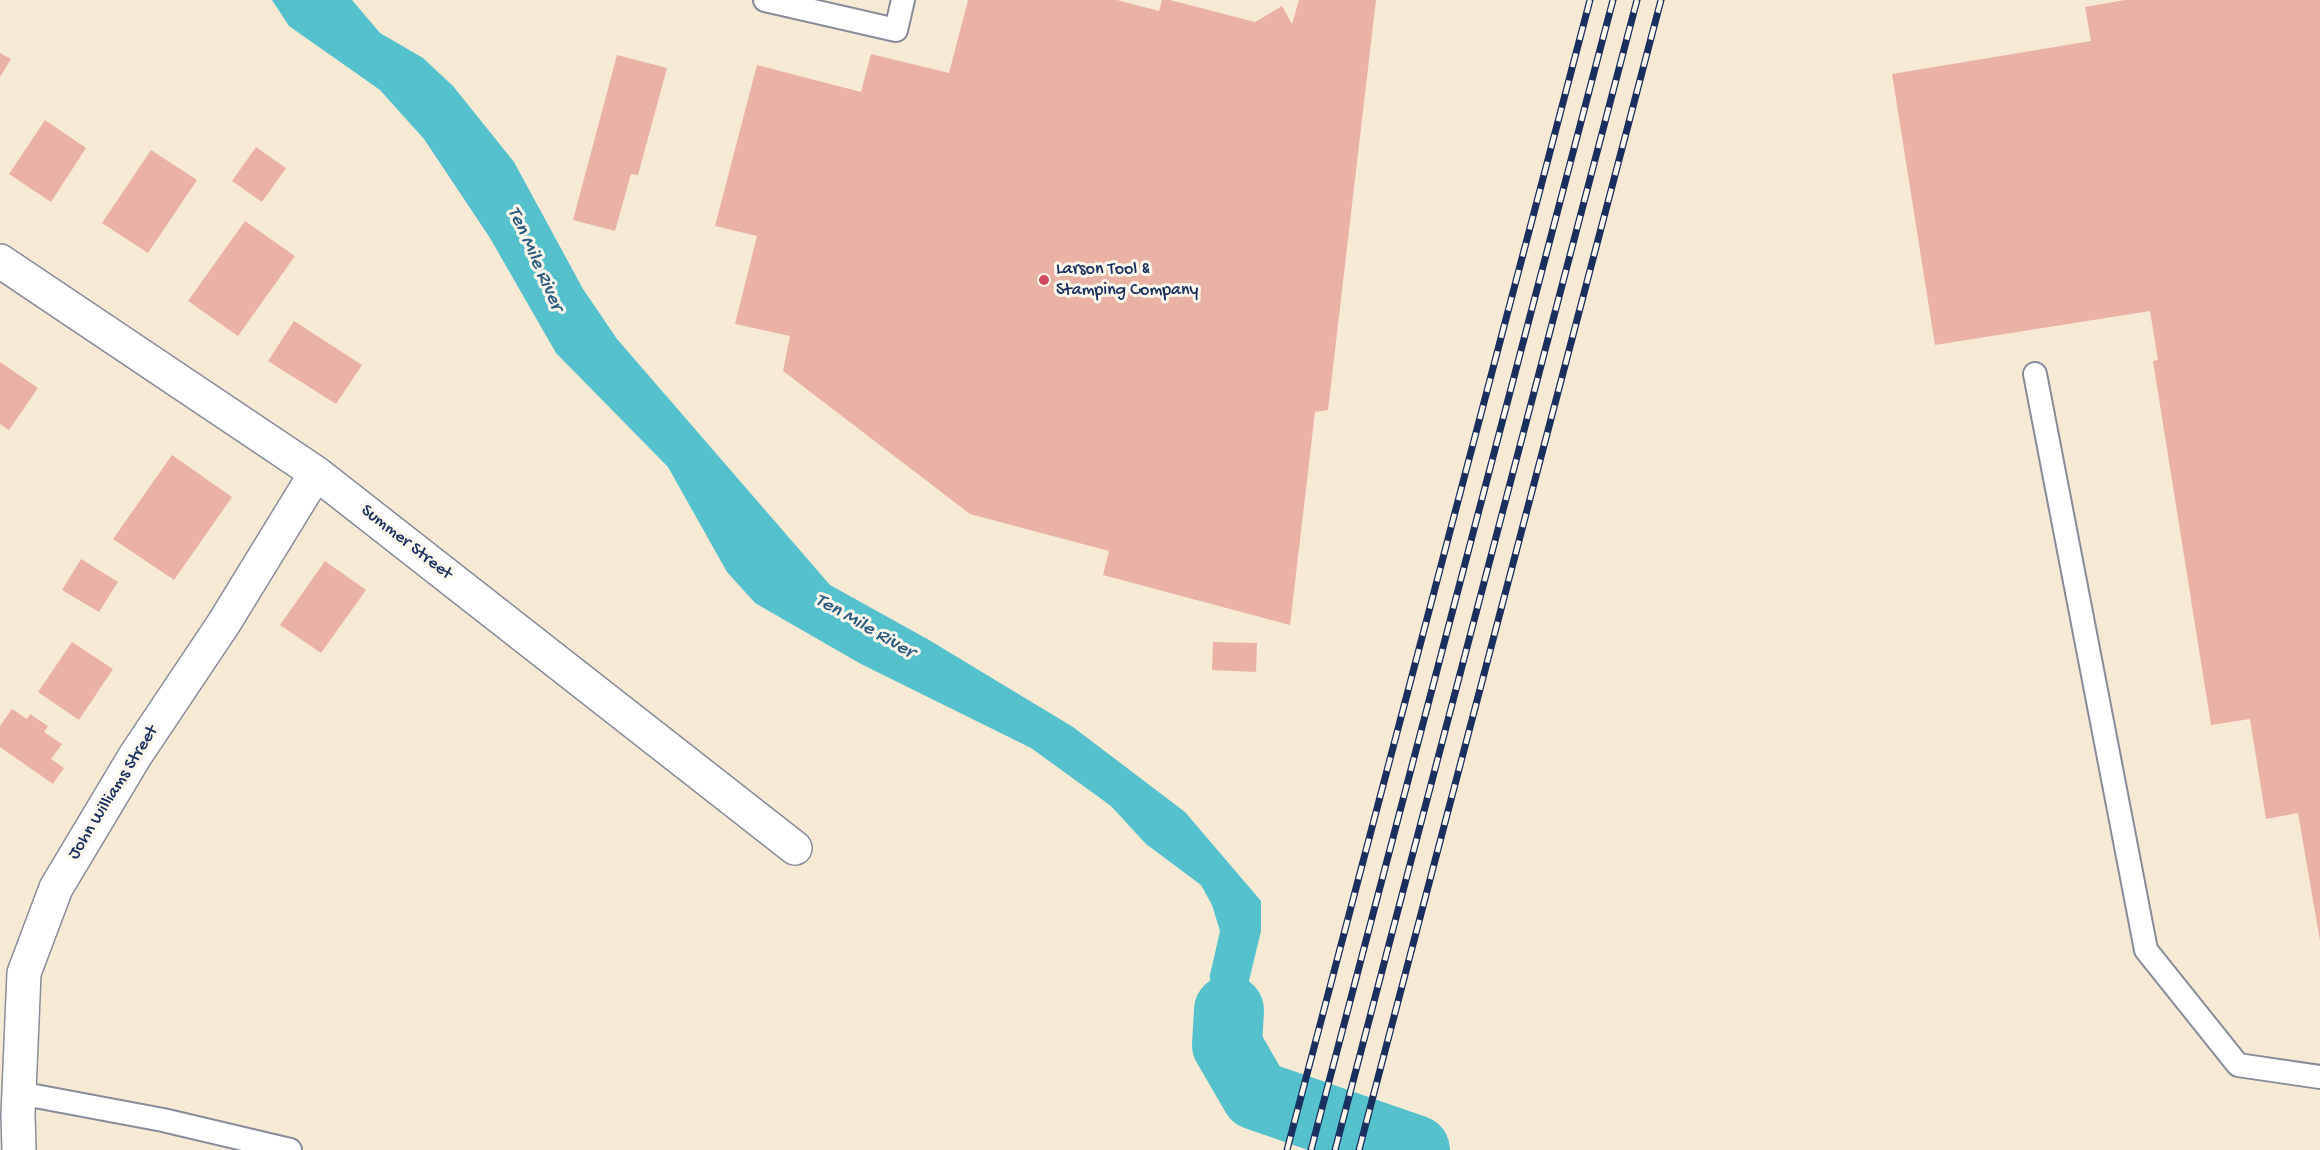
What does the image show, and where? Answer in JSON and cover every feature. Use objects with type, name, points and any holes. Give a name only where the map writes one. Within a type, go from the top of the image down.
[{"type":"street","name":"Summer Street","points":[[0,261],[316,473],[795,848]]},
{"type":"street","name":"John Williams Street","points":[[19,1150],[24,973],[56,888],[135,756],[224,622],[316,473]]},
{"type":"lane","points":[[765,0],[896,30],[903,0]]},
{"type":"lane","points":[[2035,374],[2146,950],[2238,1065],[2320,1077]]},
{"type":"lane","points":[[19,1092],[163,1120],[290,1150]]},
{"type":"water","points":[[272,0],[352,0],[380,33],[423,58],[453,86],[514,162],[583,289],[617,339],[830,585],[929,640],[1073,727],[1185,812],[1261,901],[1261,931],[1234,1043],[1242,1064],[1269,1063],[1256,1111],[1231,1096],[1206,1065],[1201,1044],[1211,1009],[1210,975],[1220,931],[1212,905],[1201,885],[1146,844],[1111,806],[1031,748],[861,664],[755,603],[727,572],[668,467],[556,353],[490,238],[424,139],[380,90],[289,26]]},
{"type":"building","name":"Larson Tool & Stamping Company","points":[[968,0],[1117,0],[1159,11],[1162,0],[1170,0],[1255,22],[1282,6],[1292,24],[1299,0],[1376,0],[1328,410],[1315,412],[1290,625],[1103,575],[1109,551],[970,514],[783,371],[790,336],[735,324],[757,236],[715,226],[757,65],[861,92],[871,54],[949,73]]},
{"type":"building","points":[[2125,0],[2320,0],[2320,941],[2298,813],[2266,819],[2250,719],[2211,725],[2153,361],[2158,360],[2150,311],[1935,345],[1892,74],[2091,41],[2085,7]]},
{"type":"building","points":[[0,53],[11,59],[0,77]]},
{"type":"building","points":[[617,55],[667,68],[638,175],[631,174],[615,231],[573,220]]},
{"type":"building","points":[[45,120],[86,148],[51,202],[9,174]]},
{"type":"building","points":[[256,147],[286,168],[262,202],[232,181]]},
{"type":"building","points":[[151,150],[197,180],[148,253],[102,223]]},
{"type":"building","points":[[245,221],[295,256],[238,336],[188,301]]},
{"type":"building","points":[[294,321],[362,365],[336,404],[268,361]]},
{"type":"building","points":[[0,362],[38,388],[9,430],[0,424]]},
{"type":"building","points":[[172,455],[232,497],[174,580],[113,539]]},
{"type":"building","points":[[81,559],[118,582],[99,612],[62,590]]},
{"type":"building","points":[[325,561],[366,590],[321,653],[280,625]]},
{"type":"building","points":[[72,642],[113,669],[79,720],[38,692]]},
{"type":"building","points":[[1213,642],[1257,643],[1256,672],[1212,670]]},
{"type":"building","points":[[12,709],[27,719],[30,714],[48,726],[44,732],[62,744],[51,759],[64,768],[53,784],[0,747],[0,726]]},
{"type":"waterway","name":"Ten Mile River","points":[[1229,1010],[1227,1045],[1256,1095],[1415,1150]]},
{"type":"railway","points":[[1287,1150],[1590,0]]},
{"type":"railway","points":[[1311,1150],[1613,0]]},
{"type":"railway","points":[[1335,1150],[1637,0]]},
{"type":"railway","points":[[1359,1150],[1661,0]]},
{"type":"place","name":"Larson Tool & Stamping Company","points":[[1044,280]]}]
